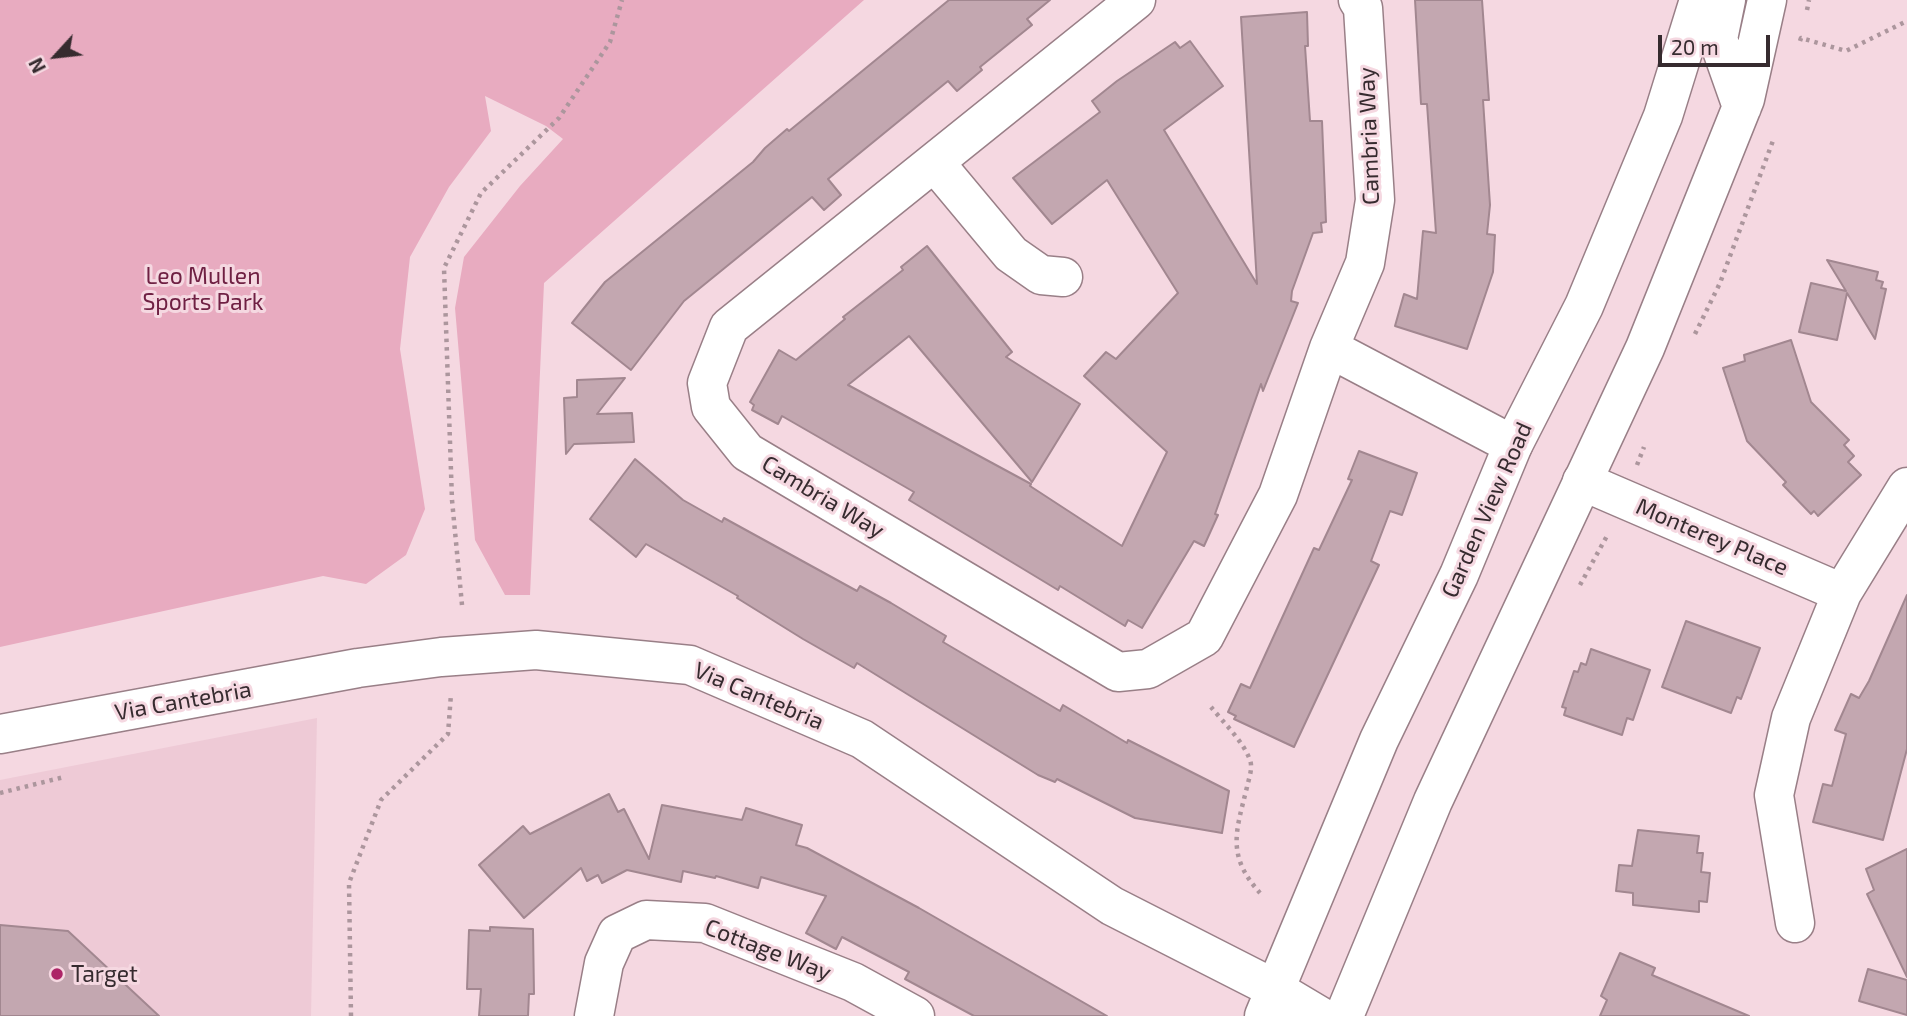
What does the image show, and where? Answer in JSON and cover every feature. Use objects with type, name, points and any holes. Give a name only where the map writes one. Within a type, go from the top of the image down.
[{"type":"main road","name":"Cambria Way","points":[[1136,0],[729,327],[707,383],[711,407],[747,452],[1118,672],[1148,669],[1204,637],[1278,495],[1329,348],[1365,263],[1375,200],[1363,8],[1358,0]]},
{"type":"main road","name":"Garden View Road","points":[[1268,1002],[1379,740],[1459,575],[1513,445],[1584,306],[1658,129],[1699,0]]},
{"type":"main road","points":[[1727,0],[1718,39],[1742,107]]},
{"type":"main road","points":[[1344,1016],[1433,801],[1645,348],[1742,107],[1767,0]]},
{"type":"main road","points":[[935,163],[1011,254],[1041,275],[1063,277]]},
{"type":"main road","points":[[1329,348],[1513,445]]},
{"type":"main road","name":"Monterey Place","points":[[1582,481],[1842,593]]},
{"type":"main road","points":[[1794,923],[1774,795],[1791,718],[1842,593],[1907,487]]},
{"type":"main road","name":"Via Cantebria","points":[[0,734],[358,668],[441,657],[536,650],[690,665],[862,739],[1112,906],[1268,1002],[1320,1016]]},
{"type":"main road","name":"Cottage Way","points":[[594,1016],[604,963],[617,934],[646,919],[705,923],[853,982],[915,1016]]},
{"type":"path","points":[[461,605],[452,500],[444,268],[481,193],[559,118],[610,42],[622,0]]},
{"type":"path","points":[[1798,50],[1801,38],[1846,51],[1907,21]]},
{"type":"path","points":[[1765,167],[1776,128]]},
{"type":"path","points":[[351,1016],[349,883],[381,800],[448,734],[451,693]]},
{"type":"path","points":[[1211,706],[1250,760],[1251,771],[1234,839],[1236,852],[1247,879],[1260,893]]},
{"type":"path","points":[[0,793],[64,776]]},
{"type":"shaded area","points":[[317,718],[311,1016],[0,1016],[0,780]]},
{"type":"green space","name":"Leo Mullen Sports Park","points":[[0,0],[864,0],[544,283],[530,595],[505,595],[475,540],[455,308],[464,257],[520,186],[563,139],[546,126],[485,96],[491,131],[449,187],[410,257],[400,349],[425,509],[406,555],[366,584],[323,576],[0,647]]},
{"type":"building","points":[[949,0],[1050,0],[1027,19],[1032,25],[980,67],[982,70],[957,91],[948,81],[828,179],[841,195],[824,210],[812,197],[684,301],[631,370],[572,323],[605,282],[753,162],[787,129],[789,131]]},
{"type":"building","points":[[1415,0],[1482,0],[1489,100],[1483,100],[1490,205],[1487,234],[1495,235],[1493,272],[1467,349],[1395,326],[1404,294],[1417,299],[1423,231],[1436,233],[1427,104],[1421,104]]},
{"type":"building","points":[[1307,12],[1308,46],[1305,46],[1310,121],[1322,121],[1326,222],[1321,223],[1322,232],[1313,233],[1292,291],[1291,301],[1298,303],[1263,391],[1261,384],[1215,514],[1218,515],[1204,546],[1194,541],[1142,628],[1128,620],[1125,626],[1060,586],[1058,590],[909,500],[914,492],[782,416],[778,424],[752,410],[754,405],[750,402],[779,350],[796,360],[845,319],[843,317],[903,270],[901,267],[927,246],[1012,352],[1006,357],[1080,404],[1032,482],[909,336],[848,385],[1031,484],[1030,486],[1122,546],[1167,452],[1084,376],[1106,352],[1116,359],[1178,293],[1107,180],[1052,224],[1013,178],[1100,112],[1092,101],[1117,81],[1175,42],[1180,48],[1190,41],[1223,86],[1164,130],[1257,284],[1241,17]]},
{"type":"building","points":[[1827,260],[1878,272],[1876,280],[1883,282],[1881,288],[1886,289],[1875,339],[1847,293],[1837,340],[1799,332],[1811,283],[1846,291]]},
{"type":"building","points":[[1791,340],[1811,402],[1849,440],[1844,445],[1854,456],[1848,462],[1861,475],[1818,516],[1814,511],[1811,514],[1783,485],[1786,482],[1747,441],[1723,368],[1745,361],[1744,355]]},
{"type":"building","points":[[625,378],[597,414],[632,413],[634,442],[574,444],[566,454],[564,398],[577,397],[577,380]]},
{"type":"building","points":[[1359,451],[1417,473],[1402,515],[1390,511],[1371,561],[1379,565],[1294,747],[1234,719],[1236,716],[1228,712],[1241,684],[1250,688],[1314,548],[1319,550],[1352,480],[1348,479]]},
{"type":"building","points":[[635,459],[683,500],[722,522],[724,518],[857,591],[860,586],[891,603],[946,636],[943,642],[1060,711],[1063,705],[1127,743],[1128,740],[1229,791],[1222,833],[1135,818],[1057,779],[1055,782],[1038,775],[857,663],[854,668],[803,639],[737,598],[738,596],[646,544],[636,557],[590,519]]},
{"type":"building","points":[[1907,595],[1907,749],[1883,840],[1813,822],[1823,784],[1832,786],[1846,734],[1835,730],[1851,694],[1859,698],[1869,681]]},
{"type":"building","points":[[1686,621],[1760,648],[1741,699],[1737,697],[1731,713],[1662,687]]},
{"type":"building","points":[[1591,649],[1650,670],[1633,720],[1627,718],[1622,735],[1564,715],[1566,708],[1562,707],[1574,671],[1578,672],[1581,663],[1586,665]]},
{"type":"building","points":[[609,794],[618,812],[624,809],[649,859],[662,805],[742,820],[746,808],[802,825],[796,845],[807,848],[919,908],[1107,1016],[974,1016],[905,979],[909,972],[842,937],[836,949],[806,933],[826,896],[761,877],[758,888],[716,876],[715,878],[683,871],[681,882],[627,870],[602,883],[598,875],[587,881],[581,868],[524,918],[479,865],[523,826],[530,834]]},
{"type":"building","points":[[1638,830],[1699,836],[1697,853],[1703,853],[1701,872],[1710,873],[1707,902],[1699,901],[1699,912],[1633,905],[1633,893],[1616,891],[1619,865],[1632,866]]},
{"type":"building","points":[[1907,849],[1907,977],[1867,894],[1874,890],[1866,869]]},
{"type":"building","name":"Target","points":[[0,925],[68,931],[159,1016],[0,1016]]},
{"type":"building","points":[[490,927],[533,929],[534,994],[529,994],[528,1016],[479,1016],[481,989],[467,989],[469,930],[490,931]]},
{"type":"building","points":[[1620,953],[1655,968],[1652,975],[1749,1016],[1600,1016],[1607,1000],[1601,996]]},
{"type":"building","points":[[1868,969],[1907,980],[1907,1015],[1859,1001]]},
{"type":"place","name":"Target","points":[[57,974]]}]
